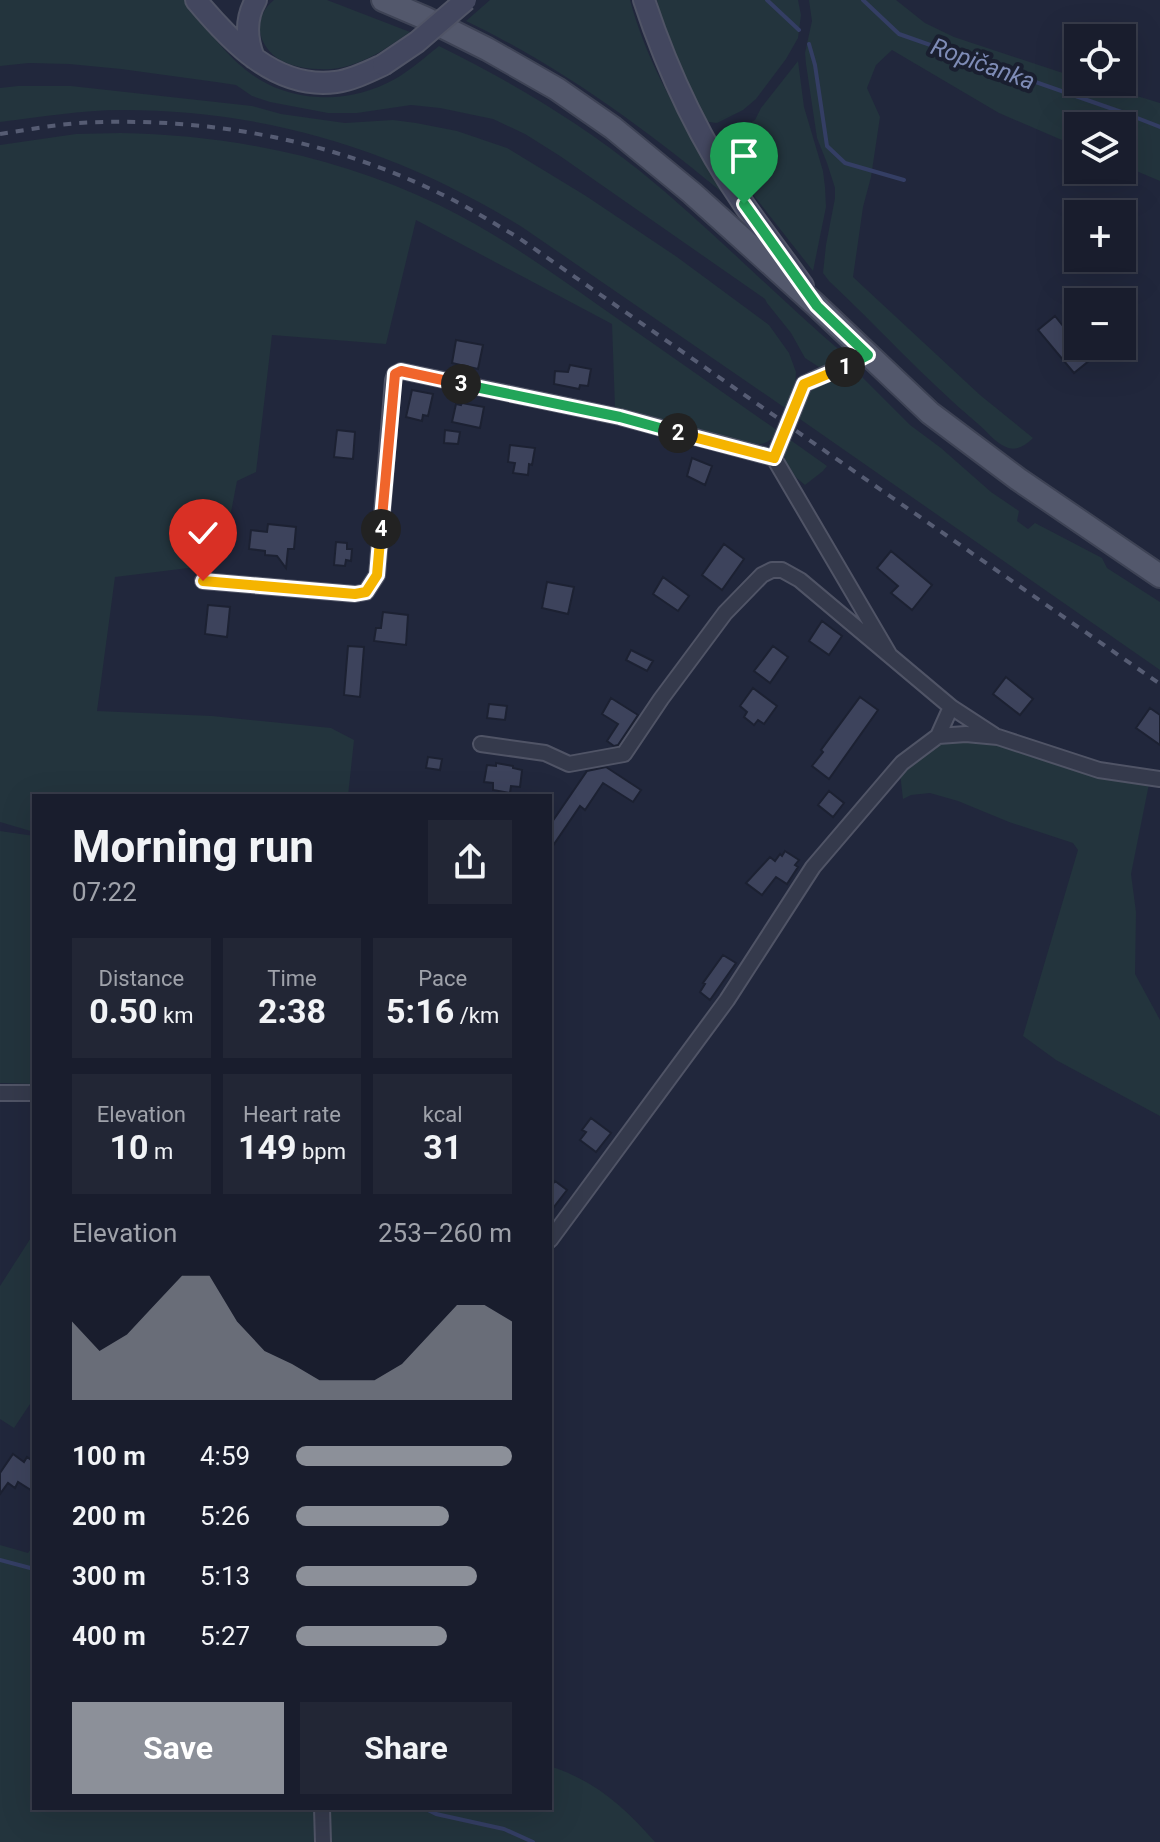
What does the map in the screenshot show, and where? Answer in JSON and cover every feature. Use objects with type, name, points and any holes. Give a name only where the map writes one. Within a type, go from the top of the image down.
[{"type":"main road","points":[[196,0],[217,25],[254,58],[283,75],[313,82],[337,82],[383,65],[417,42],[466,0]]},
{"type":"main road","points":[[254,58],[248,23],[256,0]]},
{"type":"main road","points":[[383,0],[463,37],[557,89],[613,128],[681,184],[817,306],[930,413],[1005,470],[1160,576]]},
{"type":"main road","points":[[644,0],[661,49],[705,140],[744,204],[817,306]]},
{"type":"street","points":[[774,458],[804,384],[868,355]]},
{"type":"street","points":[[203,581],[355,594],[366,592],[377,575],[393,380],[395,374],[401,371],[620,417],[774,458],[889,654]]},
{"type":"street","points":[[481,744],[545,753],[569,764],[624,754],[725,613],[762,575],[772,570],[782,570],[800,580],[951,707],[998,737]]},
{"type":"street","points":[[552,1237],[727,1000],[813,867],[902,763],[938,736],[951,707]]},
{"type":"street","points":[[938,736],[966,734],[998,737],[1099,770],[1160,779]]},
{"type":"street","points":[[0,1093],[32,1093]]},
{"type":"street","points":[[322,1810],[323,1842]]},
{"type":"shaded area","points":[[0,0],[186,0],[226,52],[257,78],[295,94],[318,97],[348,96],[377,88],[412,68],[439,46],[543,103],[617,153],[692,216],[844,354],[845,360],[825,371],[805,358],[791,333],[765,299],[560,156],[493,119],[411,105],[357,113],[328,113],[270,102],[252,96],[236,85],[216,82],[69,64],[0,66]]},
{"type":"shaded area","points":[[274,0],[327,0],[410,32],[363,60],[343,67],[311,69],[296,66],[277,58],[261,37],[260,22]]},
{"type":"shaded area","points":[[490,0],[630,0],[660,78],[729,198],[603,101],[536,58],[466,21]]},
{"type":"shaded area","points":[[657,0],[798,0],[801,15],[798,38],[756,99],[743,110],[717,123],[709,122],[703,116],[676,60]]},
{"type":"shaded area","points":[[809,0],[896,0],[925,23],[954,37],[1064,73],[1064,96],[1136,96],[1160,103],[1160,181],[1136,171],[1136,112],[1064,112],[1064,141],[999,113],[892,50],[876,65],[867,88],[880,117],[853,277],[980,395],[1033,438],[1021,447],[1013,449],[994,439],[823,273],[835,188],[817,138],[806,64],[805,53],[812,21]]},
{"type":"shaded area","points":[[798,61],[804,107],[825,187],[826,207],[813,271],[755,197],[725,149],[724,141],[755,120]]},
{"type":"shaded area","points":[[71,86],[252,106],[281,114],[345,123],[393,120],[457,131],[507,148],[677,257],[769,325],[789,353],[796,372],[788,410],[522,227],[428,177],[331,140],[229,118],[122,110],[76,112],[0,122],[0,88]]},
{"type":"shaded area","points":[[76,134],[162,135],[244,144],[323,162],[401,188],[480,227],[540,265],[778,431],[766,443],[752,444],[723,439],[699,429],[685,430],[615,408],[612,324],[416,220],[386,344],[272,335],[256,472],[237,481],[221,564],[115,577],[97,711],[212,716],[331,728],[354,740],[348,794],[32,794],[32,831],[0,822],[0,145]]},
{"type":"shaded area","points":[[857,372],[910,425],[991,492],[1019,511],[1017,521],[1028,529],[1035,523],[1102,558],[1107,568],[1160,602],[1160,670],[797,417],[807,395],[815,388],[837,379],[844,382]]},
{"type":"shaded area","points":[[789,439],[827,466],[805,485],[786,465]]},
{"type":"shaded area","points":[[961,739],[999,744],[1149,784],[1131,874],[1136,912],[1135,974],[1160,1020],[1160,1116],[1056,1060],[1023,1036],[1078,850],[1073,843],[958,801],[930,793],[903,799],[900,773],[935,746]]},
{"type":"shaded area","points":[[0,831],[32,836],[32,1084],[0,1083]]},
{"type":"shaded area","points":[[32,1236],[32,1401],[14,1428],[0,1419],[0,1286]]},
{"type":"shaded area","points":[[0,1545],[28,1553],[32,1548],[32,1810],[552,1810],[552,1767],[608,1796],[655,1842],[0,1842]]},
{"type":"building","points":[[1055,316],[1064,327],[1064,360],[1090,360],[1074,373],[1038,330]]},
{"type":"building","points":[[456,340],[483,345],[478,369],[452,363]]},
{"type":"building","points":[[570,365],[591,369],[588,386],[580,385],[579,389],[554,384],[555,371],[568,372]]},
{"type":"building","points":[[412,390],[433,394],[428,416],[423,415],[422,421],[406,417]]},
{"type":"building","points":[[456,404],[484,407],[480,428],[452,422]]},
{"type":"building","points":[[337,430],[355,432],[353,459],[334,457]]},
{"type":"building","points":[[445,430],[460,432],[458,444],[444,443]]},
{"type":"building","points":[[510,445],[535,448],[528,475],[513,473],[515,463],[508,462]]},
{"type":"building","points":[[692,458],[712,466],[705,485],[687,476]]},
{"type":"building","points":[[268,524],[296,527],[294,549],[288,549],[286,568],[277,556],[249,549],[251,530],[267,532]]},
{"type":"building","points":[[336,542],[347,543],[347,549],[352,549],[351,561],[346,560],[345,566],[334,565]]},
{"type":"building","points":[[724,544],[744,559],[722,590],[702,575]]},
{"type":"building","points":[[891,551],[932,585],[912,610],[891,593],[898,586],[877,568]]},
{"type":"building","points":[[663,577],[689,596],[678,611],[653,594]]},
{"type":"building","points":[[547,582],[574,587],[568,614],[542,608]]},
{"type":"building","points":[[208,605],[230,607],[227,637],[205,634]]},
{"type":"building","points":[[383,612],[408,615],[406,645],[374,641],[376,628],[381,628]]},
{"type":"building","points":[[822,621],[842,636],[829,655],[809,641]]},
{"type":"building","points":[[348,646],[364,647],[360,697],[344,695]]},
{"type":"building","points":[[773,646],[788,657],[770,683],[754,671]]},
{"type":"building","points":[[631,650],[653,661],[647,671],[626,660]]},
{"type":"building","points":[[1006,677],[1033,699],[1020,715],[993,694]]},
{"type":"building","points":[[753,688],[777,706],[764,724],[758,720],[754,725],[744,717],[747,712],[740,706]]},
{"type":"building","points":[[860,697],[878,710],[829,779],[812,766]]},
{"type":"building","points":[[611,698],[638,715],[618,745],[614,746],[607,741],[618,724],[602,714]]},
{"type":"building","points":[[489,704],[507,706],[505,720],[487,718]]},
{"type":"building","points":[[1150,708],[1160,715],[1160,745],[1136,728]]},
{"type":"building","points":[[428,757],[442,759],[440,770],[426,768]]},
{"type":"building","points":[[496,763],[522,770],[520,787],[511,786],[510,793],[493,790],[493,783],[484,782],[487,765],[496,766]]},
{"type":"building","points":[[606,767],[641,790],[633,802],[603,783],[585,810],[580,806],[552,847],[552,822],[587,771]]},
{"type":"building","points":[[829,791],[844,803],[833,817],[818,805]]},
{"type":"building","points":[[785,851],[799,860],[787,884],[776,877],[762,895],[746,883],[770,857],[775,861]]},
{"type":"building","points":[[723,955],[736,963],[710,1000],[700,992]]},
{"type":"building","points":[[591,1118],[611,1133],[596,1152],[580,1140],[586,1132],[582,1130]]},
{"type":"building","points":[[555,1181],[567,1190],[552,1209],[552,1185]]},
{"type":"building","points":[[13,1454],[24,1462],[27,1457],[32,1461],[32,1491],[18,1482],[15,1488],[8,1483],[0,1494],[0,1473]]},
{"type":"waterway","points":[[767,0],[799,30]]},
{"type":"waterway","name":"Ropičanka","points":[[863,0],[899,34],[1160,127]]},
{"type":"waterway","points":[[809,44],[827,146],[845,163],[904,180]]},
{"type":"waterway","points":[[0,1560],[32,1568]]},
{"type":"waterway","points":[[428,1810],[504,1829],[533,1842]]},
{"type":"railway","points":[[0,134],[79,123],[172,123],[218,128],[264,135],[355,159],[441,194],[516,236],[1160,684]]},
{"type":"route","points":[[203,581],[355,594],[366,592],[377,575],[393,380],[395,374],[401,371],[620,417],[774,458],[804,384],[868,355],[817,306],[744,204]]}]
